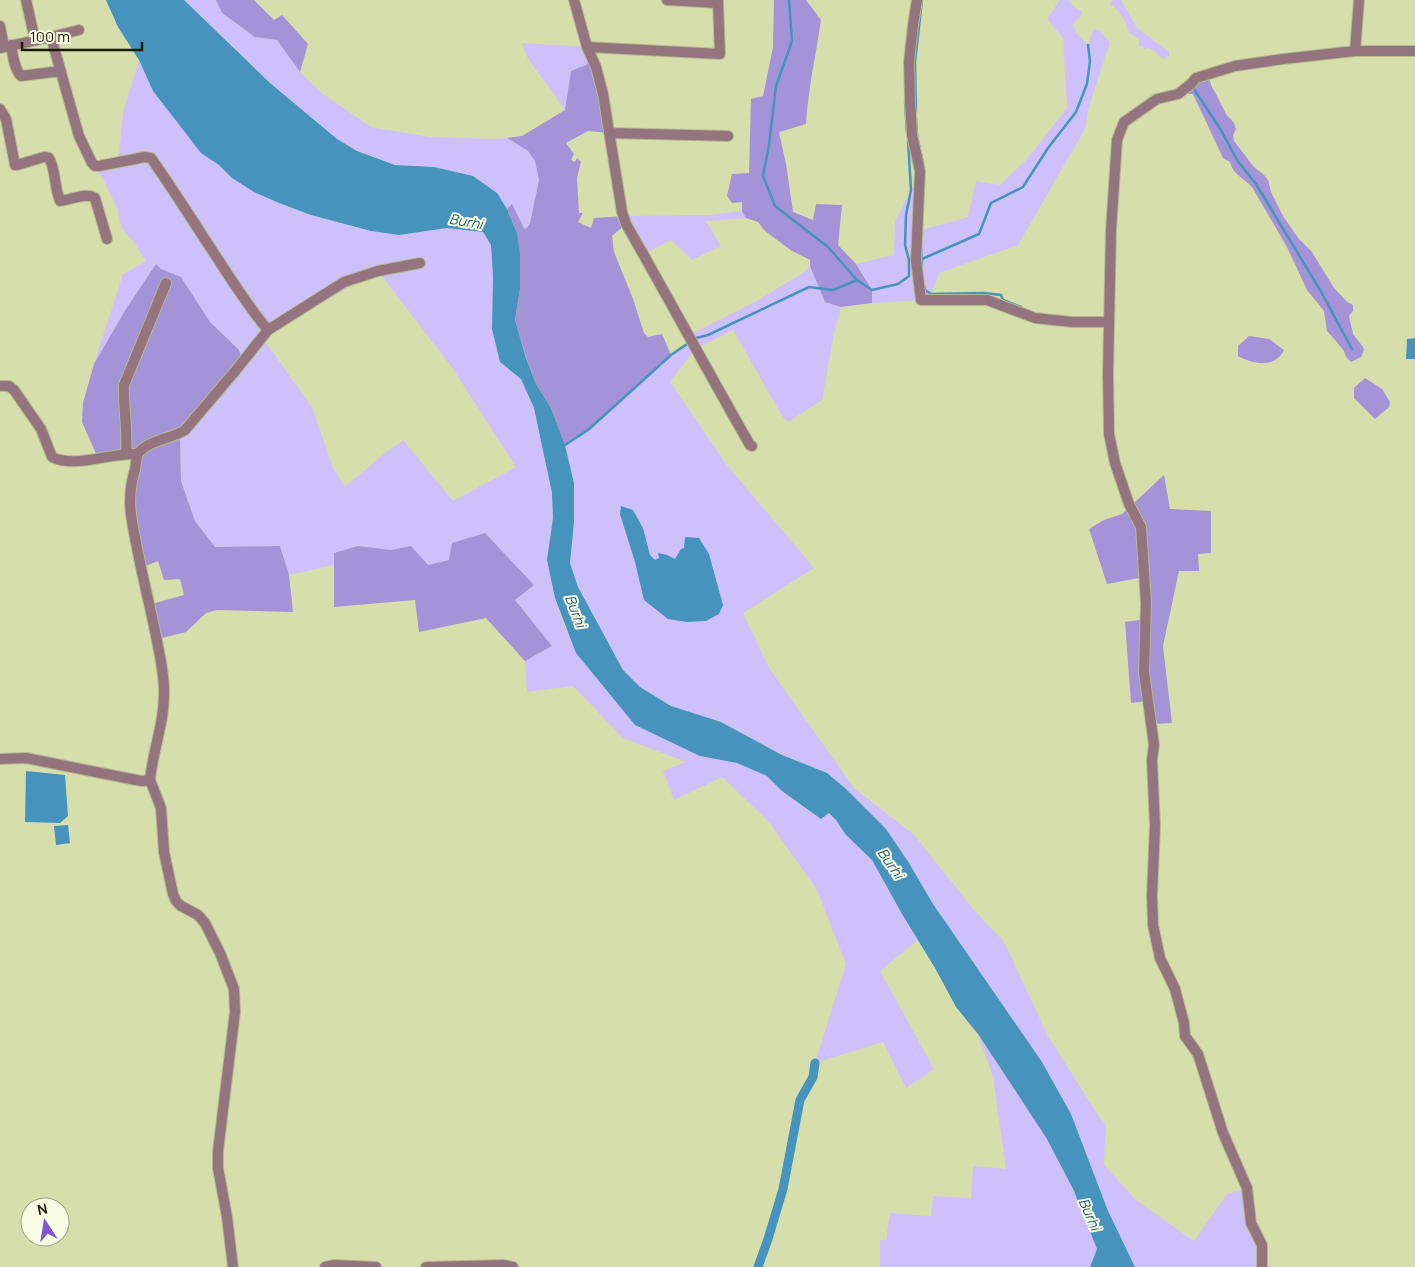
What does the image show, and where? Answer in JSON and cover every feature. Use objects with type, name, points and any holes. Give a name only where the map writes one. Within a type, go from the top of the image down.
[{"type":"street","points":[[26,0],[35,40]]},
{"type":"street","points":[[574,0],[587,47],[599,77],[622,212],[626,224],[674,306],[695,349],[752,446]]},
{"type":"street","points":[[587,47],[720,54],[718,1],[667,0]]},
{"type":"street","points":[[917,0],[909,62],[912,135],[920,171],[916,260],[921,300],[987,300],[1035,318],[1072,322],[1109,322]]},
{"type":"street","points":[[1355,51],[1359,0]]},
{"type":"street","points":[[0,26],[5,47],[18,73],[22,76],[61,71]]},
{"type":"street","points":[[5,47],[80,30]]},
{"type":"street","points":[[52,37],[79,136],[84,150],[92,163],[95,166],[99,166],[145,157],[151,158],[259,320],[268,330]]},
{"type":"street","points":[[1262,1267],[1262,1245],[1251,1222],[1247,1188],[1223,1133],[1198,1054],[1185,1036],[1184,1023],[1175,989],[1160,958],[1153,925],[1154,826],[1152,760],[1154,745],[1144,672],[1146,604],[1142,535],[1141,527],[1129,504],[1115,463],[1109,434],[1108,372],[1111,220],[1117,140],[1124,122],[1157,99],[1178,94],[1196,78],[1208,74],[1245,64],[1355,51],[1415,52]]},
{"type":"street","points":[[0,109],[6,119],[15,165],[44,157],[49,158],[52,164],[55,188],[60,200],[93,196],[107,239]]},
{"type":"street","points":[[609,133],[728,136]]},
{"type":"street","points":[[233,1267],[227,1217],[218,1168],[218,1151],[235,1012],[234,990],[205,923],[198,916],[180,906],[176,901],[164,852],[161,808],[150,780],[164,709],[164,688],[161,658],[141,568],[129,501],[131,481],[138,454],[146,447],[178,435],[185,430],[268,330],[344,282],[378,270],[420,263]]},
{"type":"street","points":[[126,453],[128,437],[124,384],[166,283]]},
{"type":"street","points":[[0,386],[9,386],[14,390],[40,429],[52,457],[59,461],[73,462],[126,453],[138,454]]},
{"type":"street","points":[[0,759],[26,758],[142,781],[150,780]]},
{"type":"street","points":[[325,1267],[334,1265],[376,1267]]},
{"type":"street","points":[[426,1267],[504,1265],[513,1267]]},
{"type":"shaded area","points":[[184,0],[216,0],[222,13],[255,37],[277,40],[300,72],[323,94],[371,127],[429,137],[507,138],[528,151],[536,161],[539,180],[530,223],[525,230],[512,205],[507,209],[497,193],[434,167],[396,165],[357,151],[337,139],[270,83]]},
{"type":"shaded area","points":[[216,0],[254,0],[274,20],[282,15],[308,44],[300,72],[277,40],[255,37],[222,13]]},
{"type":"shaded area","points":[[774,0],[806,0],[821,20],[810,85],[806,124],[779,132],[793,212],[813,220],[816,204],[842,205],[838,245],[856,264],[872,290],[872,303],[841,307],[825,302],[810,266],[810,260],[792,251],[765,231],[758,222],[746,218],[742,211],[742,202],[732,203],[727,196],[732,174],[749,173],[751,99],[763,96],[773,47]]},
{"type":"shaded area","points":[[1060,0],[1069,0],[1073,6],[1082,12],[1073,24],[1076,33],[1088,45],[1094,28],[1100,31],[1110,42],[1089,107],[1085,129],[1018,245],[939,273],[931,294],[921,300],[872,303],[872,290],[856,264],[894,255],[895,222],[911,190],[920,182],[918,231],[968,217],[976,181],[1000,185],[1026,160],[1067,108],[1063,38],[1047,19]]},
{"type":"shaded area","points":[[1113,0],[1121,0],[1137,28],[1169,52],[1169,57],[1166,56],[1164,60],[1153,50],[1145,49],[1139,45],[1139,38],[1129,33],[1121,15],[1110,4]]},
{"type":"shaded area","points":[[522,43],[587,47],[592,58],[586,65],[571,71],[565,110],[527,57]]},
{"type":"shaded area","points":[[592,58],[609,133],[588,131],[566,143],[574,154],[571,160],[575,162],[577,158],[581,162],[577,178],[579,213],[583,213],[578,222],[591,228],[594,218],[624,216],[626,224],[612,236],[614,252],[644,333],[648,337],[662,334],[671,355],[588,430],[565,445],[551,408],[536,384],[515,320],[520,289],[517,233],[507,209],[512,204],[525,230],[530,223],[539,180],[535,161],[528,151],[507,138],[522,136],[565,110],[571,71],[586,65]]},
{"type":"shaded area","points":[[139,60],[153,91],[201,152],[219,165],[232,178],[279,203],[311,215],[371,231],[399,235],[447,228],[483,232],[491,245],[493,277],[492,329],[500,362],[521,379],[534,408],[552,493],[553,518],[547,560],[555,598],[565,628],[700,756],[737,763],[767,776],[782,791],[821,819],[829,813],[846,835],[872,860],[918,940],[880,971],[934,1069],[906,1088],[883,1042],[815,1063],[846,964],[817,890],[769,822],[722,777],[674,800],[663,771],[686,762],[623,738],[573,686],[527,692],[525,661],[552,646],[515,600],[534,585],[449,560],[427,566],[411,546],[391,550],[358,546],[334,553],[333,565],[289,575],[280,546],[215,547],[195,521],[181,481],[180,438],[239,350],[210,323],[181,277],[161,269],[156,264],[126,309],[94,364],[123,274],[146,261],[121,227],[117,208],[96,169],[113,170],[119,154],[123,113]],"holes":[[[378,271],[453,369],[516,467],[453,501],[403,440],[345,487],[333,468],[312,407],[264,340],[286,323]]]},
{"type":"shaded area","points":[[1208,74],[1211,85],[1226,114],[1234,123],[1236,129],[1233,135],[1234,141],[1254,167],[1268,180],[1271,192],[1283,216],[1298,238],[1312,252],[1334,288],[1347,302],[1353,305],[1353,311],[1349,316],[1353,334],[1364,350],[1361,357],[1351,362],[1327,331],[1324,311],[1307,290],[1287,247],[1252,187],[1236,173],[1230,162],[1223,158],[1193,94],[1178,94]]},
{"type":"shaded area","points":[[742,211],[746,218],[706,221],[721,246],[692,260],[671,240],[643,254],[624,216],[709,215]]},
{"type":"shaded area","points":[[156,264],[161,269],[181,277],[210,322],[239,350],[243,365],[180,437],[181,481],[195,521],[215,547],[280,546],[289,575],[293,612],[217,610],[206,613],[186,632],[158,639],[152,604],[184,595],[180,579],[164,580],[158,561],[143,567],[131,511],[142,459],[98,458],[82,422],[83,403],[94,364],[126,309]]},
{"type":"shaded area","points":[[810,266],[825,302],[841,307],[834,333],[822,400],[788,422],[782,416],[733,330],[695,349],[670,382],[726,464],[814,568],[743,613],[769,668],[854,788],[914,835],[974,910],[1004,942],[1049,1038],[1106,1125],[1104,1165],[1137,1201],[1194,1241],[1227,1194],[1247,1188],[1262,1267],[1135,1267],[1108,1211],[1071,1114],[1042,1062],[933,904],[909,863],[827,773],[782,755],[721,722],[673,707],[640,687],[623,670],[578,587],[570,563],[574,522],[574,483],[565,445],[588,430],[671,355],[687,344],[689,335],[755,302],[804,272]]},
{"type":"shaded area","points":[[1249,336],[1269,339],[1284,350],[1275,360],[1269,362],[1257,363],[1244,359],[1238,356],[1238,346]]},
{"type":"shaded area","points":[[1365,378],[1382,389],[1390,402],[1389,407],[1375,419],[1354,398],[1354,388]]},
{"type":"shaded area","points":[[1164,475],[1170,509],[1211,511],[1211,553],[1198,554],[1199,571],[1179,571],[1163,646],[1172,723],[1151,724],[1148,701],[1131,703],[1125,622],[1146,619],[1144,577],[1107,584],[1089,529],[1104,520],[1122,514]]},
{"type":"shaded area","points":[[485,533],[534,585],[515,600],[552,646],[525,661],[486,618],[419,632],[415,600],[334,607],[334,553],[358,546],[391,550],[411,546],[428,565],[449,560],[452,543]]},
{"type":"shaded area","points":[[978,1034],[1047,1139],[1074,1191],[1097,1249],[1090,1267],[880,1267],[880,1240],[886,1240],[890,1213],[931,1216],[933,1196],[971,1198],[973,1166],[1006,1169],[993,1077]]},
{"type":"water","name":"Burhi","points":[[106,0],[184,0],[270,83],[337,139],[357,151],[395,165],[434,167],[473,176],[497,193],[507,209],[517,233],[520,255],[520,289],[515,320],[536,384],[551,408],[565,445],[574,483],[574,522],[570,563],[578,587],[623,670],[640,687],[671,706],[721,722],[782,755],[827,773],[886,829],[933,904],[1042,1062],[1071,1114],[1108,1211],[1135,1267],[1090,1267],[1097,1249],[1074,1191],[1047,1139],[978,1034],[956,1007],[872,860],[846,835],[836,820],[829,813],[821,819],[782,791],[767,776],[737,763],[700,756],[635,725],[576,653],[555,598],[547,560],[553,518],[552,493],[534,408],[521,379],[500,362],[492,329],[493,277],[491,245],[483,232],[447,228],[399,235],[371,231],[311,215],[254,192],[232,178],[219,165],[201,153],[153,91],[139,60],[118,27]]},
{"type":"water","points":[[1415,338],[1415,359],[1406,359],[1407,339]]},
{"type":"water","points":[[621,506],[633,510],[643,528],[650,555],[655,560],[659,558],[658,553],[675,559],[681,549],[684,548],[685,537],[699,538],[709,554],[723,605],[719,614],[706,621],[687,622],[668,619],[644,600],[635,562],[620,514]]},
{"type":"water","points":[[26,771],[65,775],[68,816],[60,823],[25,822]]},
{"type":"water","points":[[68,825],[70,843],[56,845],[54,826]]},
{"type":"waterway","points":[[696,338],[708,335],[809,287],[833,290],[857,280],[828,247],[775,206],[763,176],[769,145],[776,86],[792,41],[789,0]]},
{"type":"waterway","points":[[916,111],[915,62],[922,0]]},
{"type":"waterway","points":[[922,259],[979,234],[991,203],[1023,187],[1048,148],[1076,112],[1087,84],[1090,61],[1088,45]]},
{"type":"waterway","points":[[1194,89],[1221,130],[1237,160],[1256,184],[1320,290],[1352,349]]},
{"type":"waterway","points":[[905,101],[907,132]]},
{"type":"waterway","points":[[916,118],[917,136],[923,163]]},
{"type":"waterway","points":[[857,280],[872,290],[898,284],[909,276],[909,260],[905,245],[906,215],[911,190],[908,140]]},
{"type":"waterway","points":[[921,248],[922,268]]},
{"type":"waterway","points":[[924,285],[925,290],[931,294],[984,293],[1001,295],[1003,300],[1021,307]]},
{"type":"waterway","points":[[563,446],[588,430],[671,355],[687,344]]},
{"type":"waterway","points":[[758,1267],[783,1189],[800,1100],[813,1077],[815,1063]]}]
